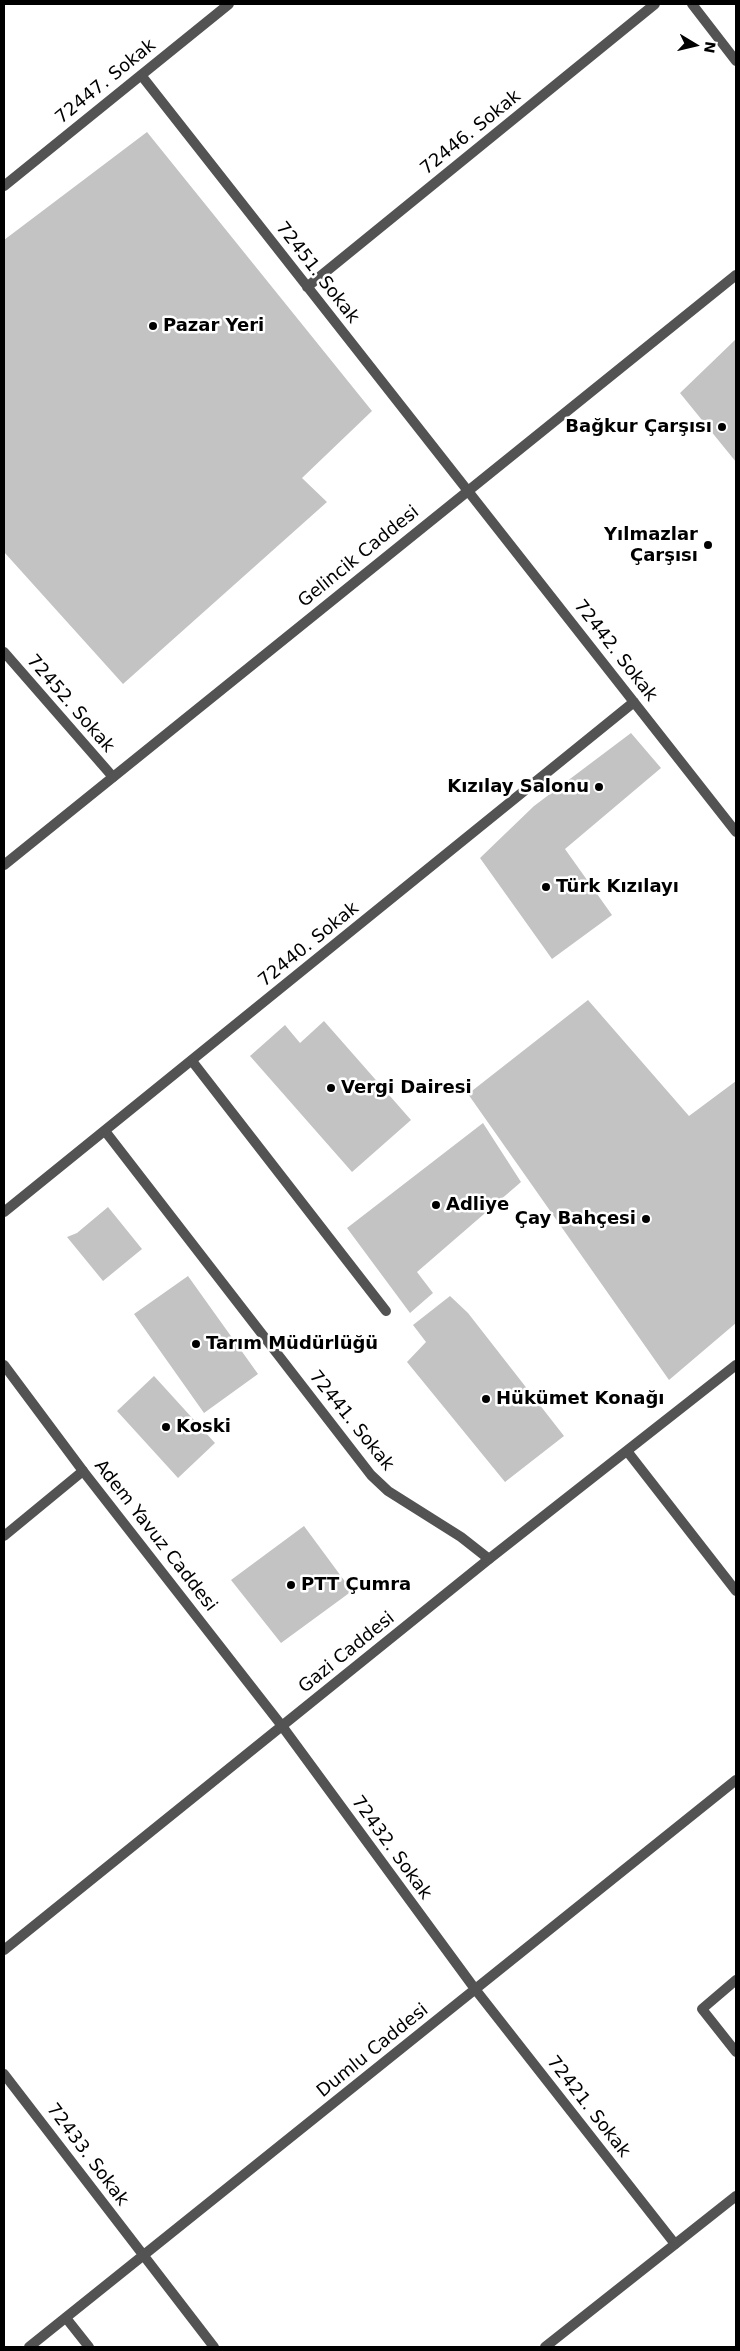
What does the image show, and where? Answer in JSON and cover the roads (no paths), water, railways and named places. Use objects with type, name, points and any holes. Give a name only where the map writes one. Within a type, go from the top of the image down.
[{"type":"street","name":"72447. Sokak","points":[[4,186],[229,4]]},
{"type":"street","name":"72446. Sokak","points":[[307,287],[655,4]]},
{"type":"street","points":[[692,4],[736,61]]},
{"type":"street","name":"72451. Sokak","points":[[141,75],[467,490]]},
{"type":"street","name":"Gelincik Caddesi","points":[[4,865],[736,275]]},
{"type":"street","name":"72442. Sokak","points":[[467,490],[736,832]]},
{"type":"street","name":"72452. Sokak","points":[[4,652],[113,777]]},
{"type":"street","name":"72440. Sokak","points":[[4,1212],[634,702]]},
{"type":"street","points":[[727,821],[736,814]]},
{"type":"street","points":[[192,1061],[386,1311]]},
{"type":"street","name":"72441. Sokak","points":[[105,1131],[371,1475],[388,1491],[461,1538],[489,1560]]},
{"type":"street","name":"Gazi Caddesi","points":[[4,1950],[736,1364]]},
{"type":"street","name":"Adem Yavuz Caddesi","points":[[4,1365],[83,1471],[282,1726]]},
{"type":"street","points":[[627,1451],[736,1591]]},
{"type":"street","points":[[4,1536],[83,1471]]},
{"type":"street","name":"72432. Sokak","points":[[282,1726],[475,1989]]},
{"type":"street","name":"Dumlu Caddesi","points":[[29,2347],[144,2257],[736,1780]]},
{"type":"street","points":[[736,1980],[702,2009],[736,2052]]},
{"type":"street","name":"72421. Sokak","points":[[475,1989],[675,2244]]},
{"type":"street","name":"72433. Sokak","points":[[4,2074],[214,2347]]},
{"type":"street","points":[[545,2347],[736,2196]]},
{"type":"street","points":[[66,2318],[89,2347]]},
{"type":"place","name":"Pazar Yeri","points":[[153,326]]},
{"type":"place","name":"Bağkur Çarşısı","points":[[722,427]]},
{"type":"place","name":"Yılmazlar Çarşısı","points":[[708,545]]},
{"type":"place","name":"Kızılay Salonu","points":[[599,787]]},
{"type":"place","name":"Türk Kızılayı","points":[[546,887]]},
{"type":"place","name":"Vergi Dairesi","points":[[331,1088]]},
{"type":"place","name":"Adliye","points":[[436,1205]]},
{"type":"place","name":"Çay Bahçesi","points":[[646,1219]]},
{"type":"place","name":"Tarım Müdürlüğü","points":[[196,1344]]},
{"type":"place","name":"Hükümet Konağı","points":[[486,1399]]},
{"type":"place","name":"Koski","points":[[166,1427]]},
{"type":"place","name":"PTT Çumra","points":[[291,1585]]}]
